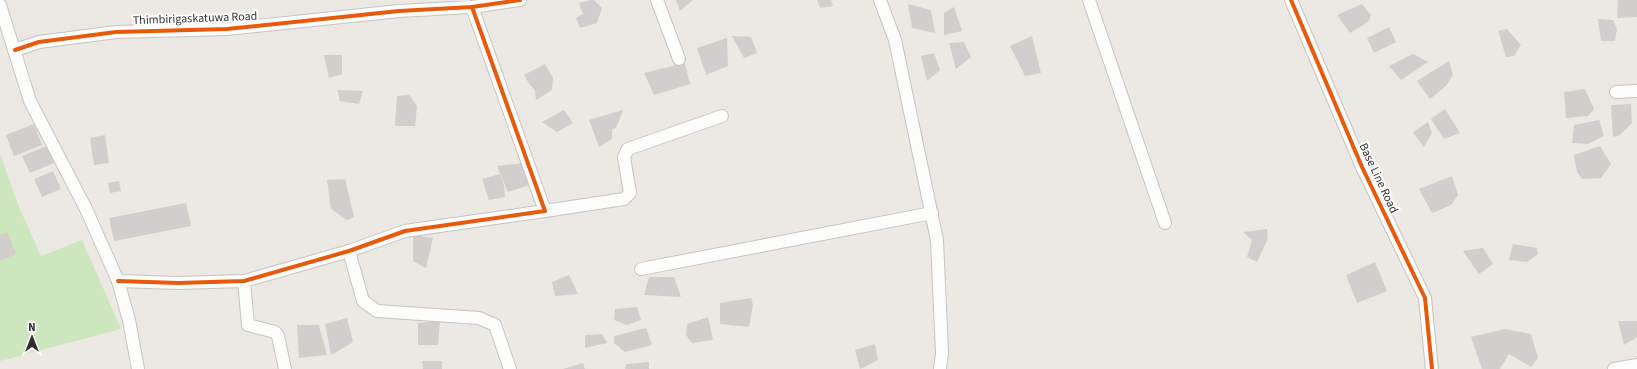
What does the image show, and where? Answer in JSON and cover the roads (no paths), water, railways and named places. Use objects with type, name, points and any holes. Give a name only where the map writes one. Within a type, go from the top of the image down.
[{"type":"street","name":"Thimbirigaskatuwa Road","points":[[15,50],[39,42],[116,32],[228,30],[397,6],[472,7],[520,0]]},
{"type":"street","points":[[657,0],[679,59]]},
{"type":"street","points":[[880,0],[896,40],[938,240],[942,354],[940,369]]},
{"type":"street","points":[[1089,0],[1165,223]]},
{"type":"street","name":"Base Line Road","points":[[1291,0],[1362,166],[1425,298],[1432,369]]},
{"type":"street","points":[[0,5],[30,101],[86,209],[118,281],[129,320],[138,369]]},
{"type":"street","points":[[472,7],[545,211]]},
{"type":"street","points":[[1616,92],[1637,91]]},
{"type":"street","points":[[118,281],[178,283],[244,281],[349,251],[405,230],[545,211],[624,198],[630,193],[624,158],[628,149],[722,116]]},
{"type":"street","points":[[641,269],[932,213]]},
{"type":"street","points":[[349,251],[363,301],[377,311],[479,318],[495,324],[510,369]]},
{"type":"street","points":[[244,281],[248,325],[275,332],[278,336],[285,369]]},
{"type":"street","points":[[1614,369],[1637,365]]}]
